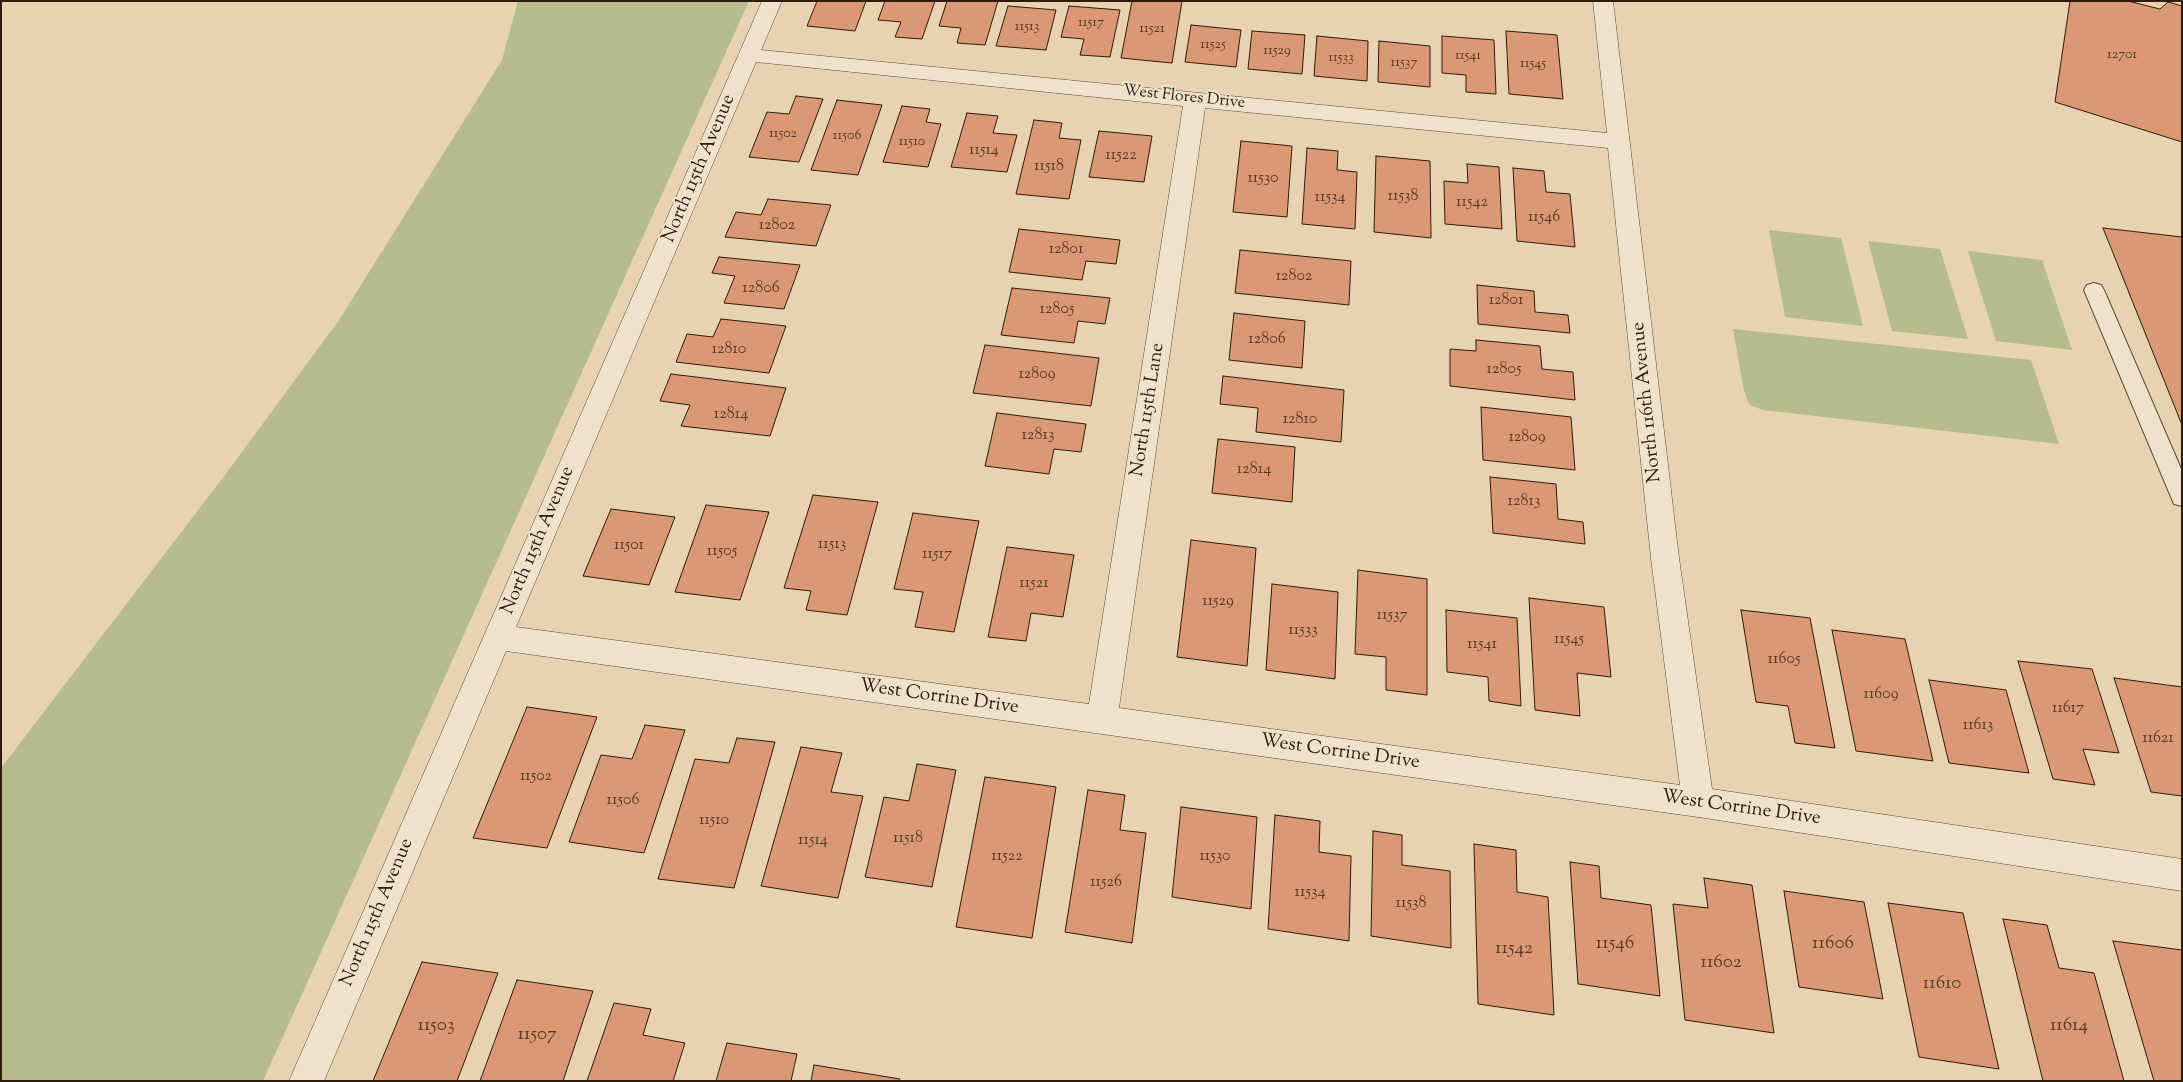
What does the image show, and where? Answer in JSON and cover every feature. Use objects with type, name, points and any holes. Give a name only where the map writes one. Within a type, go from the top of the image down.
[{"type":"street","name":"North 115th Avenue","points":[[306,1081],[772,1]]},
{"type":"street","name":"North 116th Avenue","points":[[1603,1],[1665,558],[1698,802]]},
{"type":"street","name":"West Flores Drive","points":[[749,55],[1619,142]]},
{"type":"street","name":"North 115th Lane","points":[[1102,720],[1195,100]]},
{"type":"street","name":"West Corrine Drive","points":[[498,637],[1698,802],[2182,875]]},
{"type":"lane","points":[[2094,290],[2182,497]]},
{"type":"green space","points":[[518,1],[749,1],[263,1081],[1,1081],[1,768],[228,471],[339,320],[502,60]]},
{"type":"green space","points":[[1769,230],[1841,238],[1863,326],[1785,317]]},
{"type":"green space","points":[[1868,241],[1940,249],[1968,339],[1892,331]]},
{"type":"green space","points":[[1968,251],[2042,260],[2072,350],[1996,341]]},
{"type":"green space","points":[[1733,329],[2031,360],[2059,444],[1763,410],[1750,405],[1744,391]]},
{"type":"building","points":[[817,1],[866,1],[855,31],[807,26]]},
{"type":"building","points":[[885,1],[935,1],[922,39],[895,37],[901,22],[878,20]]},
{"type":"building","points":[[947,1],[998,1],[985,45],[957,43],[961,28],[939,26]]},
{"type":"building","points":[[1132,1],[1182,1],[1172,63],[1121,58]]},
{"type":"building","points":[[2070,1],[2128,1],[2160,9],[2168,2],[2182,6],[2182,142],[2055,102]]},
{"type":"building","points":[[1008,6],[1056,10],[1046,50],[996,46]]},
{"type":"building","points":[[1069,6],[1120,10],[1110,57],[1080,55],[1084,39],[1061,37]]},
{"type":"building","points":[[1191,25],[1241,30],[1236,67],[1185,62]]},
{"type":"building","points":[[1252,31],[1305,35],[1302,74],[1248,69]]},
{"type":"building","points":[[1506,31],[1557,35],[1563,99],[1509,94]]},
{"type":"building","points":[[1317,36],[1368,41],[1367,81],[1314,76]]},
{"type":"building","points":[[1442,36],[1494,40],[1496,94],[1466,92],[1466,75],[1442,73]]},
{"type":"building","points":[[1379,41],[1430,46],[1430,87],[1378,82]]},
{"type":"building","points":[[796,96],[823,99],[799,162],[749,157],[767,112],[789,114]]},
{"type":"building","points":[[837,100],[882,105],[858,175],[811,170]]},
{"type":"building","points":[[902,106],[930,109],[926,122],[941,124],[928,167],[883,162]]},
{"type":"building","points":[[967,113],[998,116],[993,133],[1017,135],[1007,172],[951,167]]},
{"type":"building","points":[[1034,120],[1062,123],[1059,138],[1081,140],[1069,199],[1016,194]]},
{"type":"building","points":[[1099,131],[1152,136],[1144,182],[1089,177]]},
{"type":"building","points":[[1241,141],[1292,146],[1287,217],[1233,212]]},
{"type":"building","points":[[1307,148],[1338,151],[1337,170],[1357,172],[1355,229],[1302,224]]},
{"type":"building","points":[[1376,156],[1430,161],[1431,238],[1374,232]]},
{"type":"building","points":[[1467,164],[1499,167],[1502,229],[1445,224],[1444,181],[1468,183]]},
{"type":"building","points":[[1513,168],[1544,171],[1546,192],[1570,194],[1575,247],[1517,241]]},
{"type":"building","points":[[768,199],[831,205],[816,246],[725,237],[736,212],[761,215]]},
{"type":"building","points":[[2103,228],[2182,237],[2182,425]]},
{"type":"building","points":[[1019,229],[1120,240],[1116,264],[1086,261],[1082,280],[1009,272]]},
{"type":"building","points":[[1240,250],[1351,261],[1349,305],[1235,293]]},
{"type":"building","points":[[719,257],[800,265],[784,309],[724,303],[735,276],[712,273]]},
{"type":"building","points":[[1477,285],[1534,291],[1535,312],[1568,315],[1570,333],[1478,324]]},
{"type":"building","points":[[1012,288],[1110,298],[1105,324],[1078,321],[1074,343],[1001,335]]},
{"type":"building","points":[[1234,313],[1305,321],[1302,368],[1229,360]]},
{"type":"building","points":[[721,319],[786,326],[769,373],[676,362],[687,334],[713,337]]},
{"type":"building","points":[[1476,340],[1540,346],[1542,369],[1573,372],[1575,400],[1450,386],[1450,349],[1476,351]]},
{"type":"building","points":[[985,345],[1099,358],[1091,406],[973,393]]},
{"type":"building","points":[[671,374],[786,388],[770,436],[681,426],[690,405],[660,401]]},
{"type":"building","points":[[1223,376],[1344,390],[1341,442],[1256,432],[1258,408],[1220,404]]},
{"type":"building","points":[[1481,407],[1571,417],[1575,470],[1483,460]]},
{"type":"building","points":[[997,413],[1086,424],[1081,452],[1054,449],[1049,474],[985,466]]},
{"type":"building","points":[[1218,439],[1295,447],[1292,502],[1212,493]]},
{"type":"building","points":[[1490,477],[1556,484],[1558,519],[1583,522],[1585,544],[1493,533]]},
{"type":"building","points":[[813,495],[878,502],[847,615],[806,610],[811,591],[784,588]]},
{"type":"building","points":[[706,505],[769,512],[740,600],[675,592]]},
{"type":"building","points":[[611,509],[675,517],[649,585],[583,576]]},
{"type":"building","points":[[913,513],[979,521],[954,632],[915,627],[923,592],[894,589]]},
{"type":"building","points":[[1191,540],[1256,548],[1247,666],[1177,657]]},
{"type":"building","points":[[1007,547],[1074,555],[1063,617],[1031,613],[1026,641],[988,637]]},
{"type":"building","points":[[1358,570],[1427,579],[1427,695],[1386,690],[1386,657],[1355,654]]},
{"type":"building","points":[[1272,584],[1338,592],[1335,679],[1266,670]]},
{"type":"building","points":[[1529,598],[1604,607],[1611,677],[1577,673],[1580,716],[1535,710]]},
{"type":"building","points":[[1446,610],[1517,618],[1521,706],[1489,701],[1488,677],[1447,672]]},
{"type":"building","points":[[1741,610],[1810,618],[1835,748],[1795,743],[1788,706],[1756,702]]},
{"type":"building","points":[[1832,630],[1905,639],[1933,761],[1856,751]]},
{"type":"building","points":[[2018,661],[2092,669],[2119,753],[2083,749],[2095,785],[2053,779]]},
{"type":"building","points":[[2114,678],[2182,687],[2182,796],[2151,792]]},
{"type":"building","points":[[1929,680],[2006,690],[2029,773],[1949,763]]},
{"type":"building","points":[[527,707],[597,717],[547,848],[473,838]]},
{"type":"building","points":[[645,725],[685,730],[644,853],[569,842],[601,755],[632,759]]},
{"type":"building","points":[[737,738],[775,742],[734,888],[658,879],[695,759],[729,763]]},
{"type":"building","points":[[801,747],[842,753],[831,792],[863,796],[838,898],[761,886]]},
{"type":"building","points":[[917,764],[956,770],[932,887],[865,877],[884,797],[909,801]]},
{"type":"building","points":[[985,777],[1056,787],[1032,938],[956,927]]},
{"type":"building","points":[[1088,790],[1125,795],[1120,830],[1146,833],[1132,943],[1065,932]]},
{"type":"building","points":[[1181,807],[1257,817],[1251,909],[1172,897]]},
{"type":"building","points":[[1275,815],[1320,821],[1319,852],[1351,856],[1349,941],[1268,929]]},
{"type":"building","points":[[1373,831],[1402,835],[1402,865],[1450,871],[1451,948],[1371,936]]},
{"type":"building","points":[[1474,844],[1516,850],[1517,892],[1548,897],[1554,1015],[1478,1004]]},
{"type":"building","points":[[1570,862],[1599,866],[1601,898],[1651,905],[1660,996],[1578,984]]},
{"type":"building","points":[[1704,878],[1752,885],[1774,1033],[1685,1020],[1673,904],[1708,908]]},
{"type":"building","points":[[1784,891],[1864,902],[1883,999],[1799,987]]},
{"type":"building","points":[[1888,903],[1963,913],[1999,1069],[1919,1057]]},
{"type":"building","points":[[2003,919],[2047,925],[2059,968],[2094,973],[2124,1081],[2043,1081]]},
{"type":"building","points":[[2113,941],[2182,950],[2182,1081],[2154,1081]]},
{"type":"building","points":[[422,962],[498,973],[457,1081],[373,1081]]},
{"type":"building","points":[[517,980],[593,991],[563,1081],[480,1081]]},
{"type":"building","points":[[614,1003],[651,1009],[643,1035],[685,1043],[673,1081],[587,1081]]},
{"type":"building","points":[[727,1043],[797,1054],[791,1081],[716,1081]]},
{"type":"building","points":[[814,1065],[900,1079],[899,1081],[811,1081]]}]
